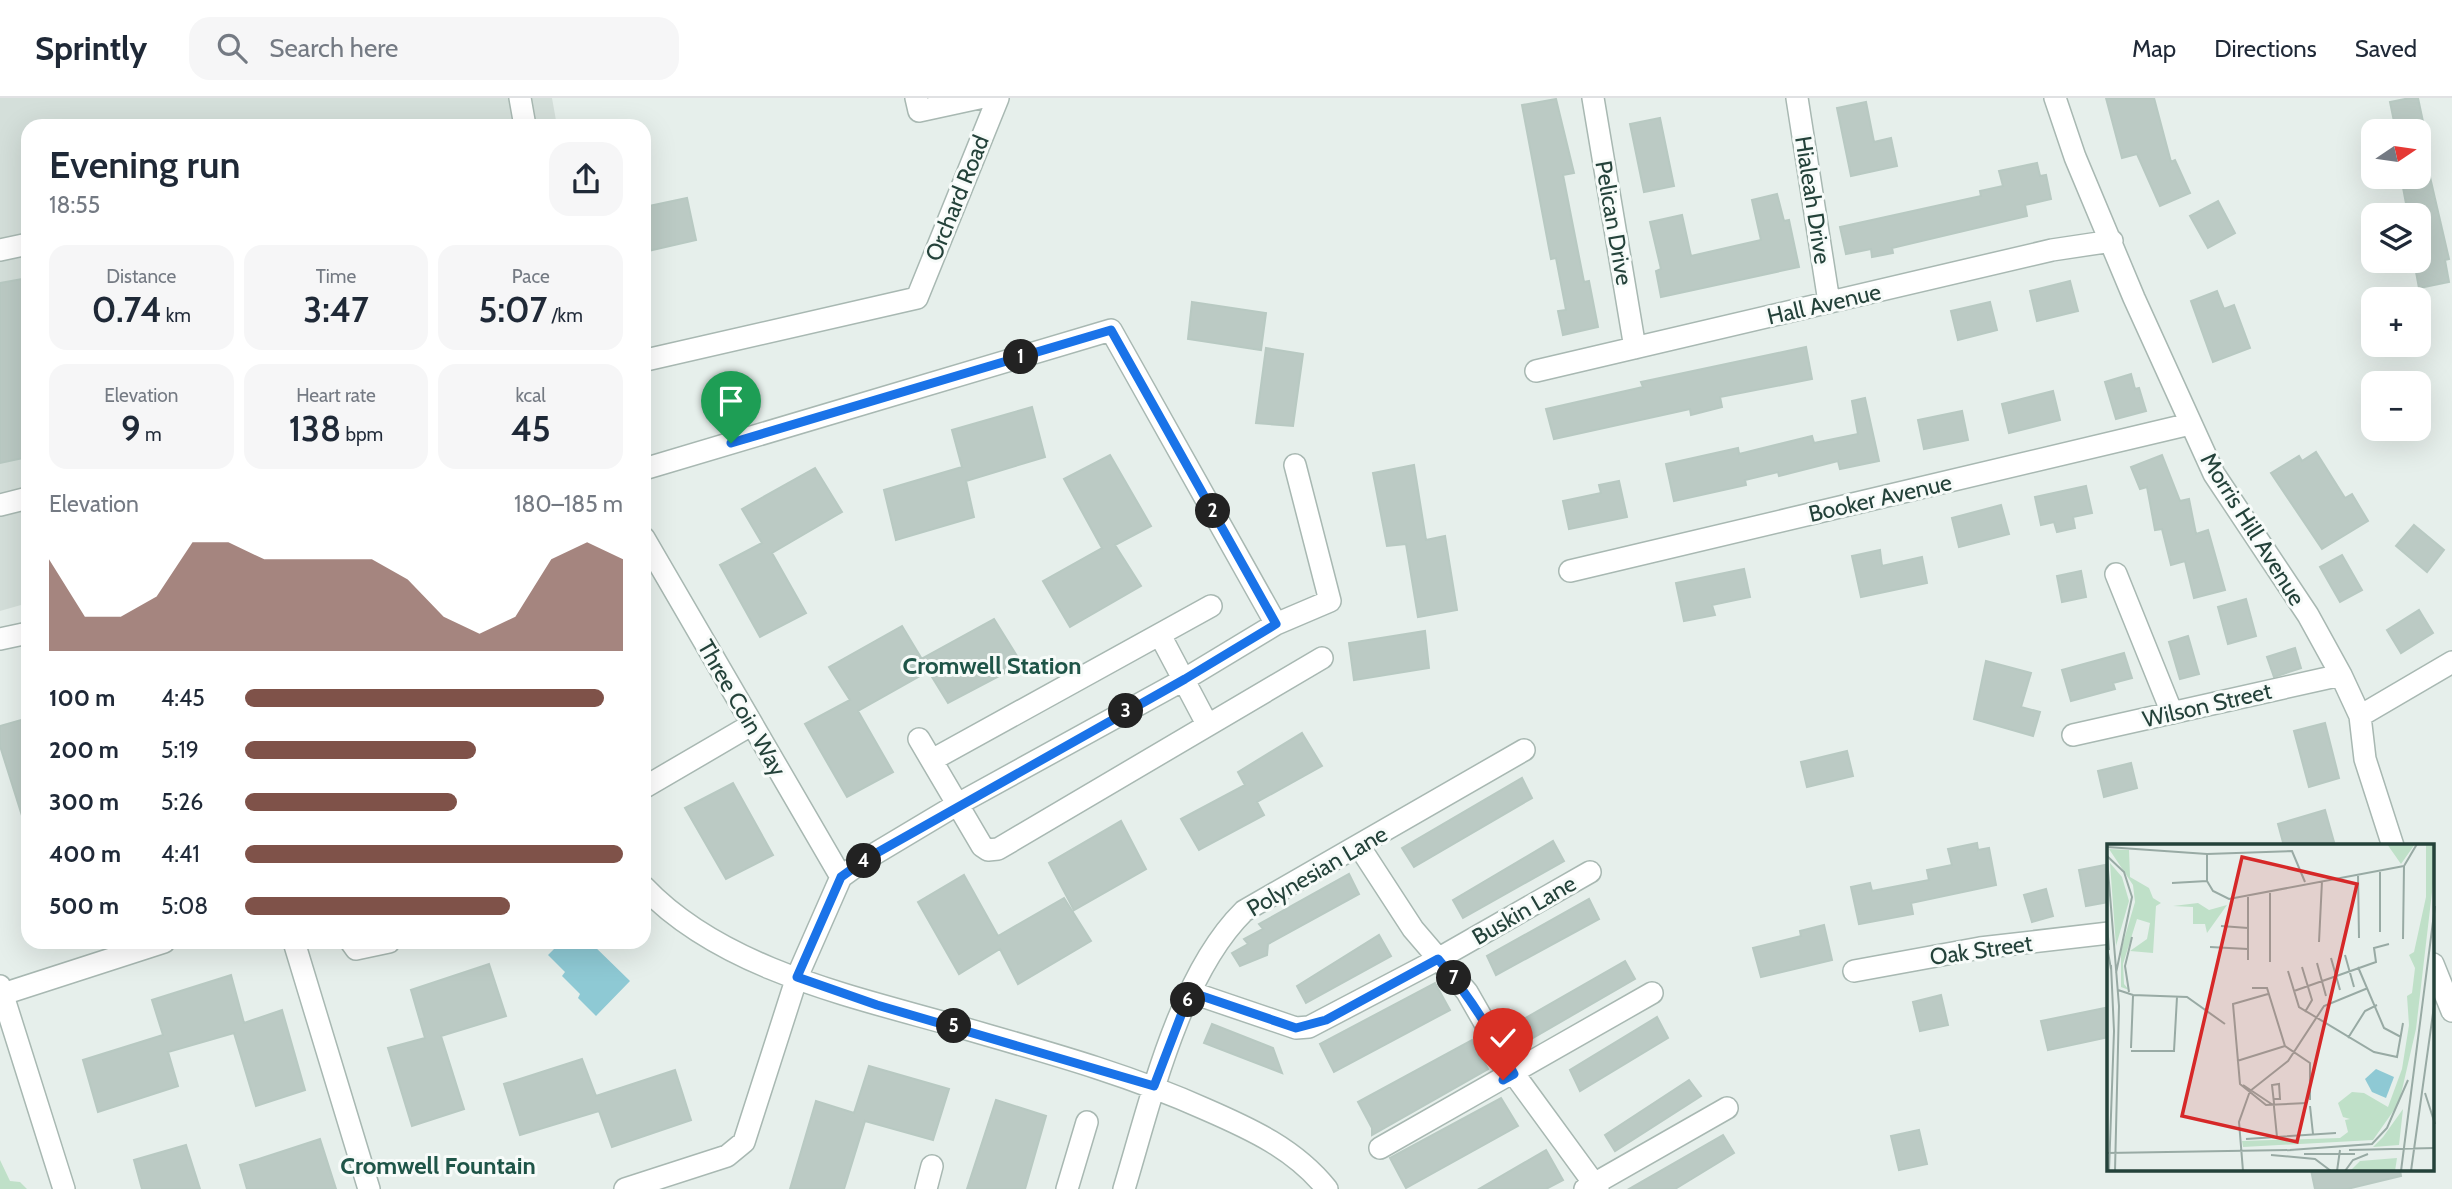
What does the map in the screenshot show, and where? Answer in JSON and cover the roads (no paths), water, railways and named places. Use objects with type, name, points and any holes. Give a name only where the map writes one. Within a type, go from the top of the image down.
[{"type":"street","points":[[520,98],[524,119]]},
{"type":"street","points":[[916,98],[919,111],[992,98]]},
{"type":"street","name":"Orchard Road","points":[[651,359],[917,298],[992,98]]},
{"type":"street","name":"Pelican Drive","points":[[1593,98],[1635,348]]},
{"type":"street","name":"Hialeah Drive","points":[[1797,98],[1829,302]]},
{"type":"street","name":"Morris Hill Avenue","points":[[2055,98],[2075,157],[2214,474],[2308,615],[2342,675],[2360,716],[2365,759],[2392,844]]},
{"type":"street","name":"Hall Avenue","points":[[1536,371],[2052,250],[2112,241]]},
{"type":"street","points":[[0,250],[21,246]]},
{"type":"street","points":[[651,467],[1111,330],[1276,624]]},
{"type":"street","name":"Booker Avenue","points":[[1570,571],[2190,424]]},
{"type":"street","points":[[625,1189],[727,1156],[744,1142],[797,977],[841,877],[958,804],[1185,679],[1276,624],[1330,601],[1295,464]]},
{"type":"street","points":[[0,505],[21,500]]},
{"type":"street","name":"Three Coin Way","points":[[651,550],[841,877]]},
{"type":"street","points":[[2116,574],[2172,713]]},
{"type":"street","points":[[933,760],[1211,606]]},
{"type":"street","points":[[0,639],[21,634]]},
{"type":"street","points":[[1160,635],[1207,724]]},
{"type":"street","points":[[919,739],[982,846],[988,850],[998,849],[1322,658]]},
{"type":"street","points":[[2360,716],[2452,663]]},
{"type":"street","name":"Wilson Street","points":[[2073,735],[2342,675]]},
{"type":"street","points":[[651,783],[751,725]]},
{"type":"street","name":"Polynesian Lane","points":[[1124,1189],[1154,1086],[1190,992],[1226,930],[1244,911],[1524,750]]},
{"type":"street","points":[[1359,846],[1413,929],[1467,992],[1514,1074],[1593,1187],[1727,1108]]},
{"type":"street","name":"Buskin Lane","points":[[1190,992],[1296,1028],[1326,1020],[1590,872]]},
{"type":"street","points":[[651,895],[663,908],[715,943],[797,977],[877,1005],[1154,1086],[1283,1147],[1327,1189]]},
{"type":"street","name":"Oak Street","points":[[1854,971],[1980,948],[2107,933]]},
{"type":"street","points":[[64,1189],[1,990],[140,949]]},
{"type":"street","points":[[296,949],[369,1189]]},
{"type":"street","points":[[2440,964],[2452,1011]]},
{"type":"street","points":[[1380,1148],[1652,993]]},
{"type":"street","points":[[1067,1189],[1087,1122]]},
{"type":"street","points":[[926,1189],[932,1167]]},
{"type":"water","points":[[554,949],[597,949],[630,981],[596,1016],[578,998],[580,994],[562,976],[565,972],[548,955]]},
{"type":"district","name":"Cromwell Station","points":[[992,666]]},
{"type":"district","name":"Cromwell Fountain","points":[[438,1166]]}]
